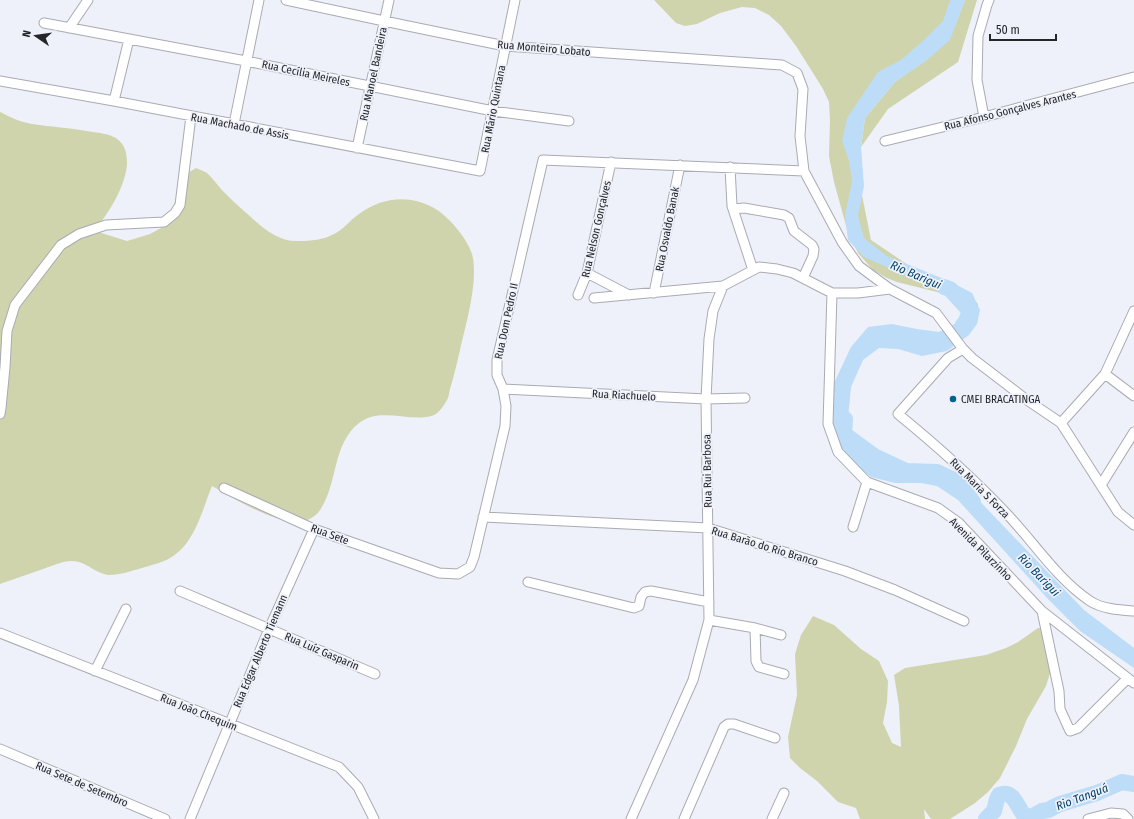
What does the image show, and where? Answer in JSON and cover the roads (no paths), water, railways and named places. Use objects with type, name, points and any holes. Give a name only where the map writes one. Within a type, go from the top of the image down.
[{"type":"street","points":[[69,28],[88,0]]},
{"type":"street","points":[[234,124],[259,0]]},
{"type":"street","name":"Rua Monteiro Lobato","points":[[286,0],[505,46],[782,65],[797,73],[804,89],[800,136],[804,171]]},
{"type":"street","name":"Rua Manoel Bandeira","points":[[357,148],[388,0]]},
{"type":"street","name":"Rua Mário Quintana","points":[[480,171],[515,0]]},
{"type":"street","points":[[984,117],[977,80],[978,36],[989,0]]},
{"type":"street","name":"Rua Cecília Meireles","points":[[44,23],[246,61],[493,111],[569,121]]},
{"type":"street","points":[[114,101],[129,39]]},
{"type":"street","name":"Rua Afonso Gonçalves Arantes","points":[[885,141],[984,117],[1134,77]]},
{"type":"street","name":"Rua Machado de Assis","points":[[0,81],[114,101],[480,171]]},
{"type":"street","points":[[0,414],[7,330],[15,305],[62,245],[78,234],[106,225],[164,222],[175,213],[180,205],[191,116]]},
{"type":"street","name":"Rua Dom Pedro II","points":[[439,573],[458,574],[470,567],[474,557],[505,426],[506,406],[503,389],[497,375],[497,360],[543,160],[611,162]]},
{"type":"street","points":[[611,162],[804,171],[842,242],[859,266],[890,289],[936,313],[972,358],[1061,423],[1118,512],[1134,525]]},
{"type":"street","name":"Rua Nelson Gonçalves","points":[[578,295],[587,273],[611,162]]},
{"type":"street","name":"Rua Osvaldo Banak","points":[[654,293],[680,165]]},
{"type":"street","points":[[730,167],[733,209],[753,270]]},
{"type":"street","points":[[733,209],[744,208],[784,215],[789,218],[794,231],[812,245],[814,249],[813,256],[803,278]]},
{"type":"street","points":[[594,298],[723,286],[759,267],[793,273],[832,293],[858,293],[890,289]]},
{"type":"street","points":[[587,273],[629,295]]},
{"type":"street","name":"Rua Rui Barbosa","points":[[631,819],[693,680],[709,620],[706,399],[709,339],[713,311],[723,286]]},
{"type":"street","name":"Avenida Pilarzinho","points":[[832,293],[828,424],[838,452],[867,482],[938,508],[959,523],[1042,611],[1131,681]]},
{"type":"street","points":[[1061,423],[1104,374],[1134,314]]},
{"type":"street","name":"Rua Maria S Forza","points":[[962,347],[948,358],[898,414],[939,448],[1007,513],[1062,578],[1091,602],[1113,610],[1134,611]]},
{"type":"street","points":[[1104,374],[1134,396]]},
{"type":"street","name":"Rua Riachuelo","points":[[503,389],[706,399],[745,398]]},
{"type":"street","points":[[1101,485],[1134,432]]},
{"type":"street","points":[[854,527],[867,482]]},
{"type":"street","name":"Rua Sete","points":[[224,488],[314,529],[439,573]]},
{"type":"street","name":"Rua Barão do Rio Branco","points":[[483,517],[708,528],[845,571],[896,590],[964,621]]},
{"type":"street","name":"Rua Edgar Alberto Tiemann","points":[[190,819],[229,724],[314,529]]},
{"type":"street","points":[[528,582],[634,608],[639,606],[645,592],[651,591],[709,602]]},
{"type":"street","name":"Rua Luíz Gasparin","points":[[180,591],[376,674]]},
{"type":"street","points":[[96,671],[126,610]]},
{"type":"street","points":[[1042,611],[1058,691],[1060,709],[1070,731],[1078,728],[1131,681]]},
{"type":"street","points":[[709,620],[755,628],[781,635]]},
{"type":"street","points":[[755,628],[756,661],[759,667],[784,674]]},
{"type":"street","name":"Rua João Chequim","points":[[0,633],[339,767],[358,787],[374,819]]},
{"type":"street","points":[[684,819],[724,727],[728,724],[734,724],[775,738]]},
{"type":"street","name":"Rua Sete de Setembro","points":[[0,749],[165,819]]},
{"type":"street","points":[[772,819],[784,793]]},
{"type":"street","points":[[1088,819],[1111,812],[1123,814],[1128,819]]},
{"type":"water","points":[[950,0],[965,0],[950,40],[926,61],[895,82],[865,118],[861,147],[864,186],[858,216],[864,238],[887,256],[949,281],[972,293],[980,310],[977,324],[969,335],[947,351],[922,356],[898,349],[879,348],[863,360],[851,387],[848,418],[850,438],[870,457],[902,474],[944,475],[968,489],[1084,610],[1134,648],[1134,668],[1080,631],[1048,599],[958,500],[937,486],[921,483],[895,483],[871,477],[851,462],[839,447],[832,425],[834,383],[851,347],[868,327],[892,324],[939,332],[962,320],[967,303],[864,257],[848,240],[845,215],[852,181],[849,161],[842,141],[847,118],[878,72],[901,60],[943,21]]},
{"type":"waterway","name":"Rio Barigui","points":[[944,287],[950,289],[970,311],[963,325]]},
{"type":"waterway","name":"Rio Barigui","points":[[845,419],[844,434],[874,456],[906,471],[937,472],[958,482],[973,502]]},
{"type":"waterway","name":"Rio Tanguá","points":[[986,819],[994,811],[999,795],[1008,794],[1011,796],[1024,815],[1029,817],[1060,804],[1097,793],[1122,782],[1134,784]]},
{"type":"place","name":"CMEI BRACATINGA","points":[[953,399]]}]
